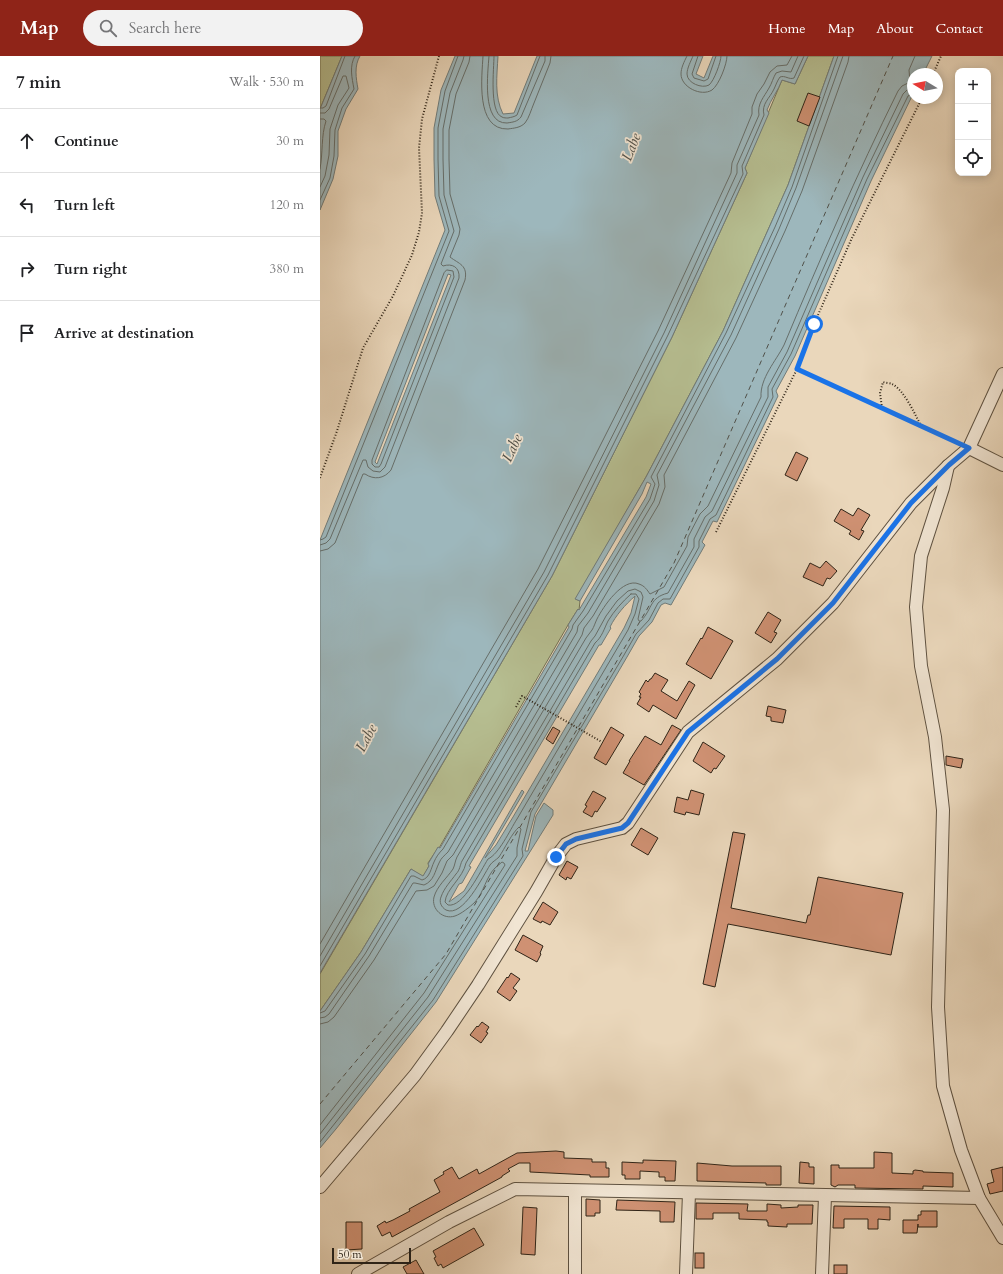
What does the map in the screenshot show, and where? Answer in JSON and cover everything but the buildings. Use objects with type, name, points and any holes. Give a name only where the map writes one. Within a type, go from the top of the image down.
[{"type":"street","points":[[320,1187],[415,1075],[478,985],[556,857],[566,844],[584,836],[622,828],[628,823],[688,732],[777,659],[833,603],[911,503],[949,465],[969,448],[1003,374]]},
{"type":"street","points":[[969,448],[1003,465]]},
{"type":"street","points":[[949,465],[921,556],[916,607],[921,666],[935,737],[943,810],[938,1007],[943,1086],[961,1150],[979,1198],[1003,1238]]},
{"type":"street","points":[[358,1274],[456,1219],[515,1189],[979,1198]]},
{"type":"street","points":[[574,1274],[575,1190]]},
{"type":"street","points":[[686,1274],[689,1193]]},
{"type":"street","points":[[822,1274],[825,1196]]},
{"type":"path","points":[[320,478],[337,431],[363,348],[393,296],[412,255],[419,232],[422,213],[419,148],[422,119],[439,56]]},
{"type":"path","points":[[936,68],[941,56]]},
{"type":"path","points":[[716,532],[797,369],[814,324],[851,240],[919,104]]},
{"type":"path","points":[[797,369],[969,448]]},
{"type":"path","points":[[882,408],[880,393],[883,382],[892,384],[899,389],[921,426]]},
{"type":"path","points":[[516,707],[522,696],[602,742]]},
{"type":"green space","points":[[320,56],[342,56],[320,109]]},
{"type":"green space","points":[[808,56],[834,56],[788,185],[723,331],[646,477],[576,599],[580,601],[579,610],[578,609],[568,625],[439,848],[428,863],[429,866],[423,877],[411,869],[361,952],[320,1011],[320,974],[552,576],[672,337],[747,173],[745,168],[782,80],[795,84]]},
{"type":"water","points":[[342,56],[360,56],[356,68],[358,89],[346,109],[338,131],[338,156],[333,179],[320,210],[320,109]]},
{"type":"water","name":"Labe","points":[[455,56],[498,56],[497,93],[503,114],[514,113],[537,56],[703,56],[696,74],[704,78],[713,56],[808,56],[795,84],[782,80],[770,102],[767,110],[769,113],[745,168],[747,173],[672,337],[552,576],[320,973],[320,540],[445,230],[435,196],[434,128],[441,90]],"holes":[[[448,274],[451,275],[377,464],[375,462]]]},
{"type":"water","points":[[834,56],[932,56],[926,68],[907,68],[908,104],[871,181],[795,356],[776,391],[778,396],[717,522],[713,521],[702,542],[705,545],[671,605],[665,603],[661,605],[652,622],[639,636],[535,814],[525,851],[528,851],[536,816],[544,803],[553,810],[553,815],[436,1002],[320,1148],[320,1011],[361,952],[411,869],[423,876],[438,847],[440,848],[569,627],[568,625],[578,609],[579,610],[646,497],[651,484],[647,482],[642,494],[580,601],[575,599],[646,477],[723,331],[788,185]],"holes":[[[635,596],[631,613],[624,628],[496,845],[485,858],[524,792],[522,790],[464,891],[449,902],[459,884],[462,883],[471,867],[469,866],[599,645],[601,645],[611,628],[612,623],[621,610]]]},
{"type":"ferry route","points":[[320,1104],[446,954],[674,563],[893,56]]},
{"type":"route","points":[[556,857],[566,844],[576,839],[622,828],[628,823],[688,732],[777,659],[833,603],[911,503],[949,465],[969,448],[797,369],[814,324]]}]
